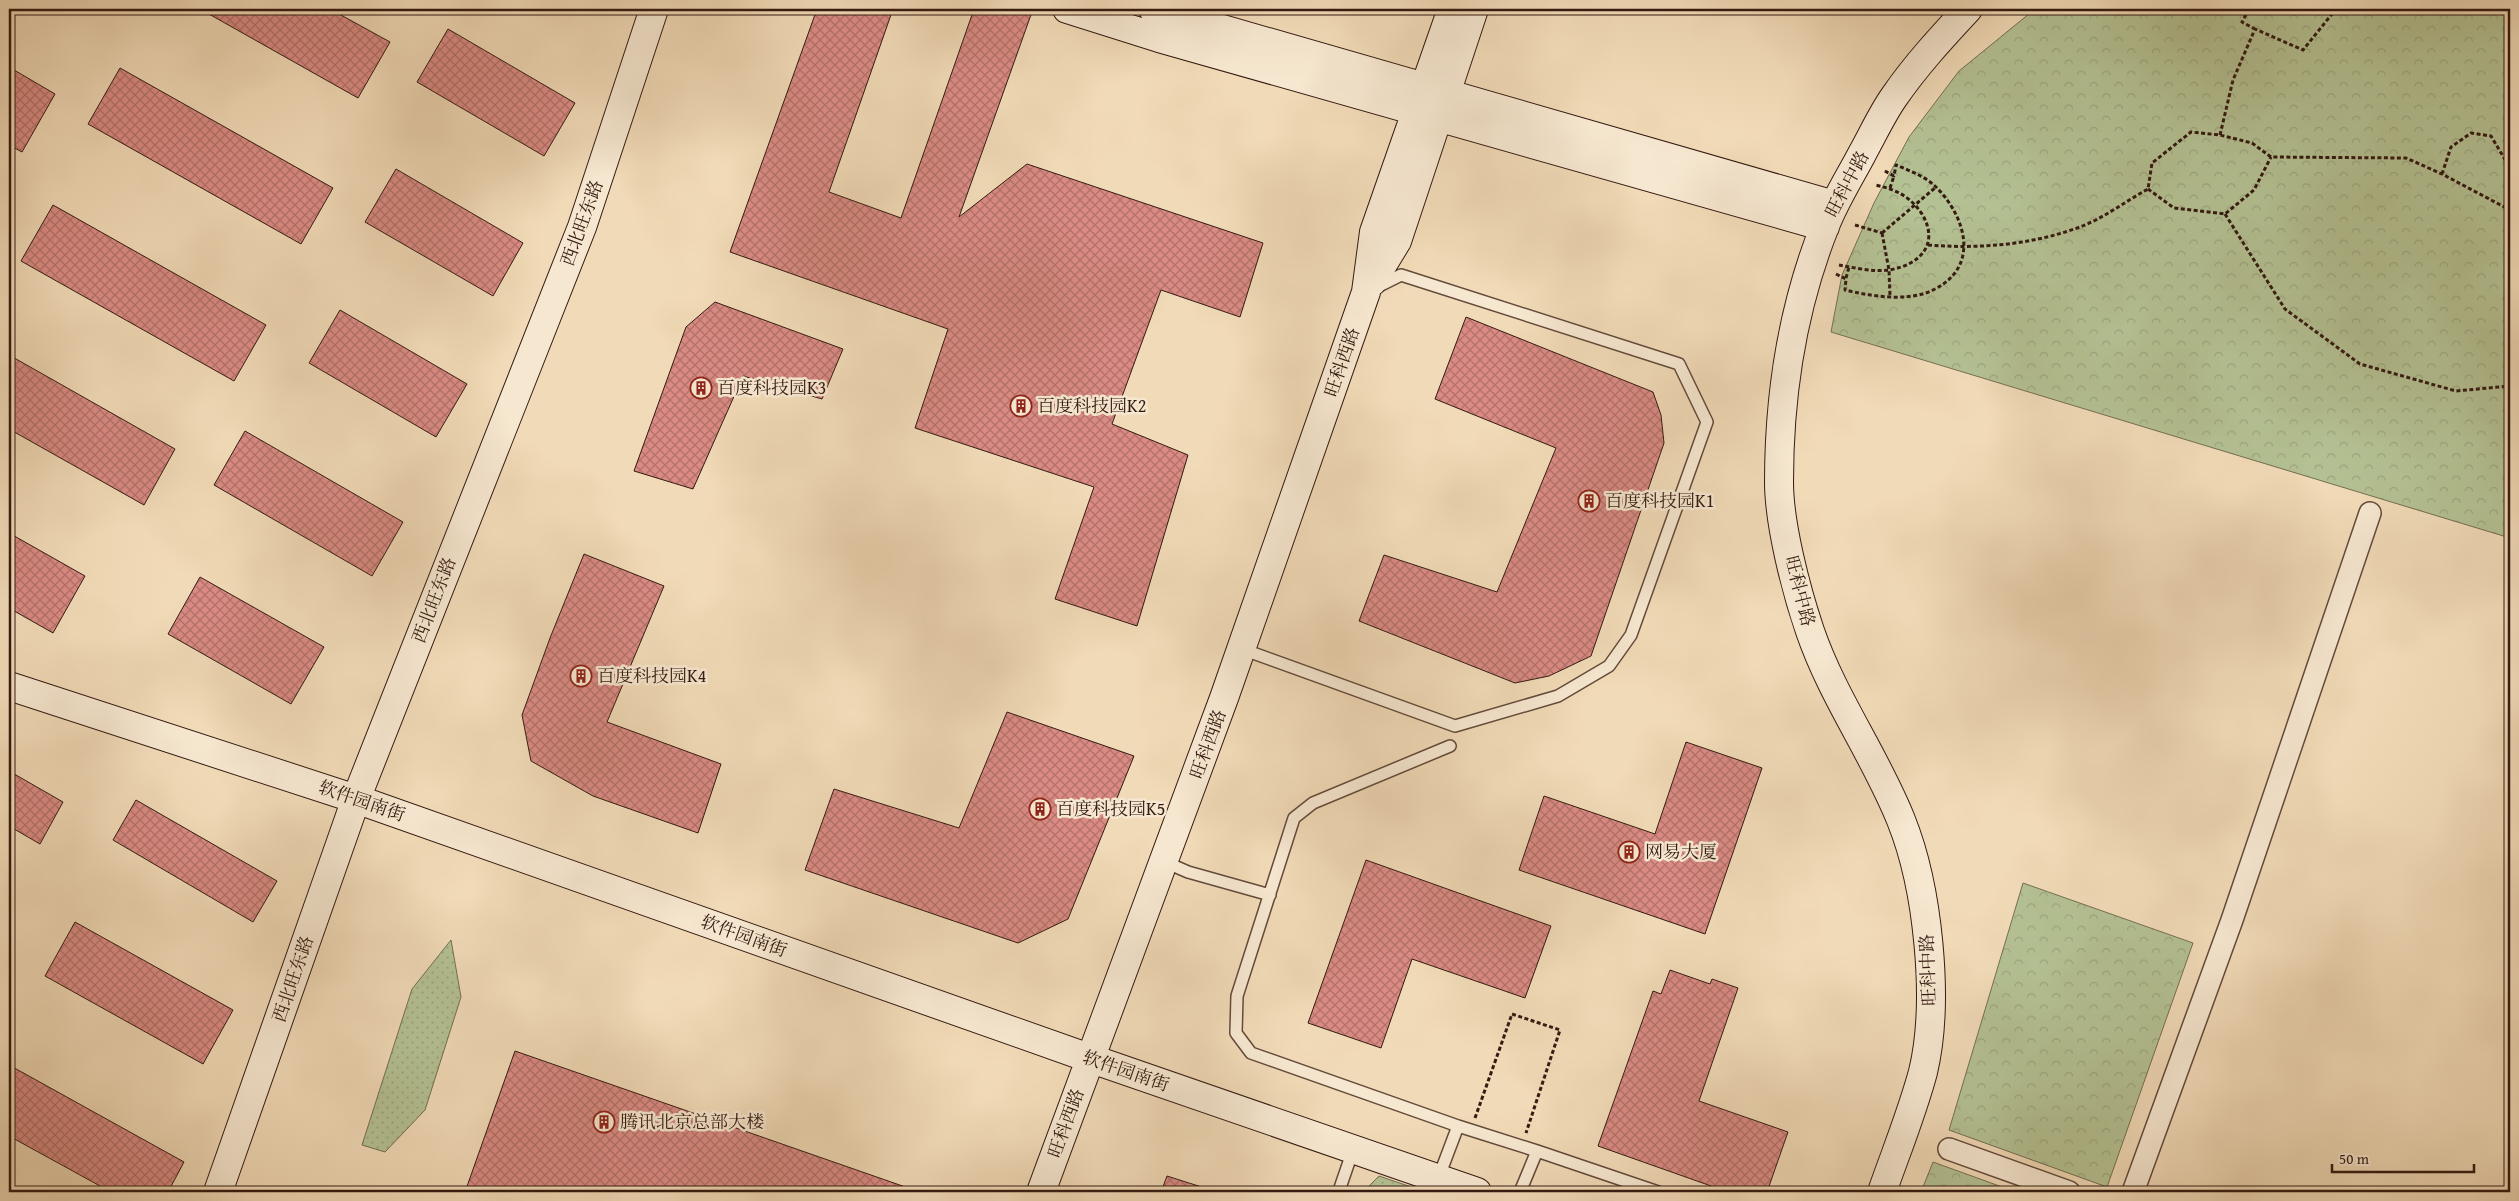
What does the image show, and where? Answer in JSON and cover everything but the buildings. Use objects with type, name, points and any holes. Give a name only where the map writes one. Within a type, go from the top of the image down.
[{"type":"street","name":"西北旺东路","points":[[218,1192],[356,798],[582,227],[654,9]]},
{"type":"street","points":[[1067,9],[1159,38],[1432,101]]},
{"type":"street","points":[[1432,101],[1452,9]]},
{"type":"street","points":[[1432,101],[1474,9]]},
{"type":"street","name":"旺科中路","points":[[1882,1192],[1924,1068],[1928,1029],[1928,941],[1922,894],[1913,852],[1900,818],[1828,678],[1812,638],[1793,569],[1784,526],[1779,484],[1790,346],[1803,289],[1830,216],[1893,98],[1924,58],[1968,9]]},
{"type":"street","points":[[1163,10],[1432,101],[1830,216]]},
{"type":"street","name":"旺科西路","points":[[1041,1192],[1089,1058],[1165,862],[1242,649],[1366,292],[1397,241],[1432,101]]},
{"type":"street","points":[[2133,1192],[2232,920],[2370,513]]},
{"type":"street","name":"软件园南街","points":[[9,686],[356,798],[1089,1058],[1477,1192]]},
{"type":"street","points":[[1949,1149],[2069,1192]]},
{"type":"lane","points":[[1242,649],[1456,726],[1558,696],[1609,666],[1631,635],[1707,422],[1679,364],[1401,274],[1366,292]]},
{"type":"lane","points":[[1450,746],[1313,803],[1294,818],[1237,996],[1236,1033],[1251,1053],[1458,1126],[1537,1150],[1658,1192]]},
{"type":"lane","points":[[1165,862],[1188,872],[1270,896]]},
{"type":"lane","points":[[1438,1179],[1458,1126]]},
{"type":"lane","points":[[1341,1192],[1340,1188],[1353,1150]]},
{"type":"lane","points":[[1520,1192],[1537,1150]]},
{"type":"path","points":[[2248,9],[2242,22],[2303,50],[2336,9]]},
{"type":"path","points":[[2220,135],[2233,80],[2254,29]]},
{"type":"path","points":[[2148,189],[2152,163],[2191,132],[2220,135],[2252,143],[2271,157],[2406,158],[2442,174],[2509,209],[2510,199]]},
{"type":"path","points":[[2442,174],[2451,147],[2471,133],[2491,136],[2510,168]]},
{"type":"path","points":[[2148,189],[2174,208],[2225,214],[2254,190],[2271,157]]},
{"type":"path","points":[[1849,267],[1845,290],[1869,295],[1890,296],[1915,295],[1934,290],[1945,283],[1958,268],[1966,248],[1960,224],[1936,187],[1918,174],[1896,165],[1890,188]]},
{"type":"path","points":[[1883,170],[1894,176]]},
{"type":"path","points":[[1839,264],[1849,267],[1889,270],[1915,260],[1928,245],[1930,237],[1929,226],[1915,204],[1905,195],[1890,188],[1875,185]]},
{"type":"path","points":[[1882,233],[1936,187]]},
{"type":"path","points":[[1928,245],[1966,248],[2017,244],[2081,226],[2148,189]]},
{"type":"path","points":[[2225,214],[2285,309],[2360,364],[2456,391],[2510,386]]},
{"type":"path","points":[[1855,225],[1882,233]]},
{"type":"path","points":[[1882,233],[1889,270],[1890,296]]},
{"type":"path","points":[[1836,274],[1846,279]]},
{"type":"path","points":[[1471,1130],[1512,1014],[1560,1030],[1521,1146]]},
{"type":"green space","points":[[2035,9],[2510,9],[2510,538],[1831,332],[1842,275],[1874,203],[1909,137],[1959,71]]},
{"type":"green space","points":[[2023,883],[2193,943],[2107,1187],[1949,1130]]},
{"type":"green space","points":[[451,940],[461,997],[425,1110],[385,1152],[362,1145],[412,989]]},
{"type":"green space","points":[[1933,1162],[2016,1192],[1921,1192]]},
{"type":"green space","points":[[1379,1176],[1426,1192],[1367,1192],[1369,1186]]},
{"type":"place","name":"百度科技园K3","points":[[701,388]]},
{"type":"place","name":"百度科技园K2","points":[[1021,406]]},
{"type":"place","name":"百度科技园K1","points":[[1589,501]]},
{"type":"place","name":"百度科技园K4","points":[[581,676]]},
{"type":"place","name":"百度科技园K5","points":[[1040,809]]},
{"type":"place","name":"网易大厦","points":[[1629,852]]},
{"type":"place","name":"腾讯北京总部大楼","points":[[604,1122]]}]
